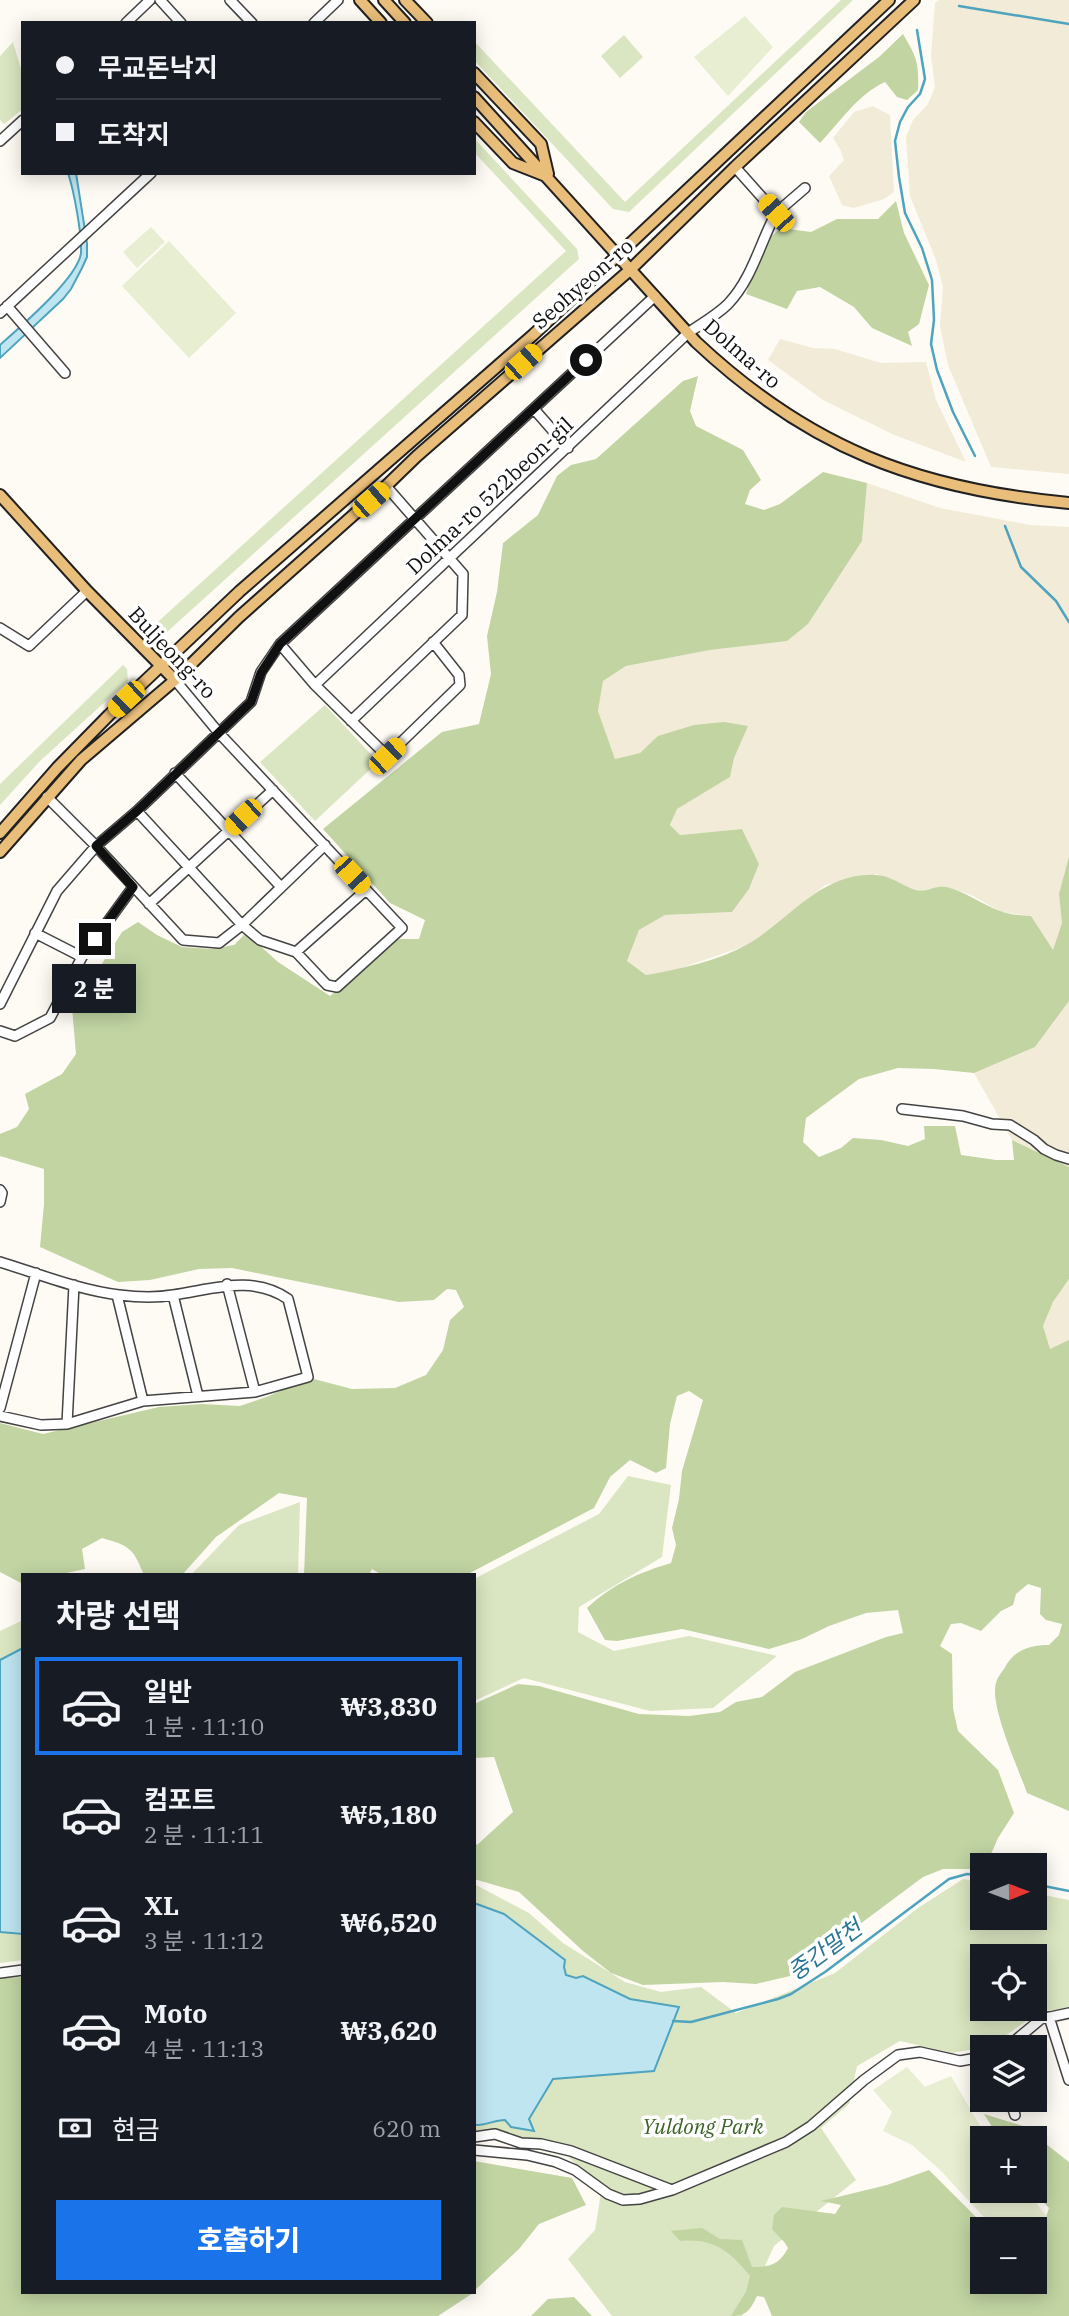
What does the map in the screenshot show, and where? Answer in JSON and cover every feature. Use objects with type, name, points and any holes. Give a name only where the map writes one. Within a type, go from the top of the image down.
[{"type":"main road","points":[[360,0],[380,21]]},
{"type":"main road","points":[[384,0],[403,21]]},
{"type":"main road","points":[[405,0],[425,21]]},
{"type":"main road","name":"Seohyeon-ro","points":[[0,833],[57,768],[160,666],[240,592],[533,335],[888,0]]},
{"type":"main road","name":"Seohyeon-ro","points":[[0,852],[81,760],[174,680],[239,617],[387,486],[416,456],[632,269],[735,167],[914,0]]},
{"type":"main road","points":[[476,76],[541,144],[549,177]]},
{"type":"main road","name":"Dolma-ro","points":[[476,99],[688,333],[723,367],[774,407],[829,439],[914,475],[999,495],[1069,503]]},
{"type":"main road","points":[[476,124],[513,163],[549,177]]},
{"type":"main road","name":"Buljeong-ro","points":[[0,495],[174,680]]},
{"type":"street","points":[[128,21],[150,0]]},
{"type":"street","points":[[160,0],[179,21]]},
{"type":"street","points":[[230,0],[250,21]]},
{"type":"street","points":[[316,21],[338,0]]},
{"type":"street","points":[[0,141],[20,123]]},
{"type":"street","points":[[735,167],[776,213],[805,188]]},
{"type":"street","points":[[65,373],[39,342],[5,309],[149,175]]},
{"type":"street","name":"Dolma-ro 522beon-gil","points":[[315,685],[688,333],[727,305],[752,266],[776,213]]},
{"type":"street","points":[[0,1004],[57,891],[96,846],[137,811],[251,702],[261,673],[280,644],[655,296]]},
{"type":"street","points":[[534,409],[568,448]]},
{"type":"street","points":[[351,721],[461,615],[463,574],[387,486]]},
{"type":"street","points":[[0,628],[29,646],[88,591]]},
{"type":"street","points":[[280,644],[315,685],[387,756],[460,685],[459,675],[433,642]]},
{"type":"street","name":"Buljeong-ro","points":[[174,680],[219,733],[402,928],[337,987],[327,985],[296,952]]},
{"type":"street","points":[[175,773],[281,887]]},
{"type":"street","points":[[149,904],[273,790]]},
{"type":"street","points":[[47,797],[183,940],[219,943],[242,925],[325,845]]},
{"type":"street","points":[[137,811],[242,925],[260,940],[296,952],[366,890]]},
{"type":"street","points":[[0,1031],[15,1036],[50,1018],[82,957],[133,887]]},
{"type":"street","points":[[35,933],[82,957]]},
{"type":"street","points":[[902,1109],[1010,1125],[1044,1149],[1069,1159]]},
{"type":"street","points":[[0,1190],[0,1202]]},
{"type":"street","points":[[0,1262],[117,1295],[173,1295],[227,1284],[280,1293],[288,1298],[308,1377],[255,1392],[143,1401],[67,1424],[41,1425],[0,1416]]},
{"type":"street","points":[[0,1408],[36,1273]]},
{"type":"street","points":[[227,1284],[255,1392]]},
{"type":"street","points":[[67,1424],[75,1285]]},
{"type":"street","points":[[117,1295],[143,1401]]},
{"type":"street","points":[[173,1295],[198,1396]]},
{"type":"street","points":[[0,1973],[21,1970]]},
{"type":"street","points":[[1021,2035],[1041,2018],[1069,2013]]},
{"type":"street","points":[[1049,2017],[1069,2080]]},
{"type":"street","points":[[476,2150],[504,2152],[556,2162],[575,2169],[608,2194],[623,2200],[653,2196],[766,2151],[798,2135],[898,2054],[920,2052],[960,2061],[970,2059]]},
{"type":"street","points":[[476,2137],[495,2134],[521,2143],[541,2144],[571,2151],[673,2190]]},
{"type":"shaded area","points":[[939,0],[1069,0],[1069,474],[991,467],[948,365],[940,326],[943,287],[936,260],[910,196],[906,137],[913,120],[928,104],[935,87],[931,55],[935,3]]},
{"type":"shaded area","points":[[873,106],[890,115],[894,192],[884,199],[854,208],[842,205],[829,176],[844,160],[833,138],[854,112]]},
{"type":"shaded area","points":[[780,339],[813,348],[835,349],[881,363],[926,362],[936,400],[966,462],[892,434],[823,400],[768,360]]},
{"type":"shaded area","points":[[867,483],[940,508],[1030,525],[1069,527],[1069,856],[1059,894],[1062,923],[1053,951],[1031,916],[1001,912],[971,895],[944,886],[919,891],[877,874],[825,885],[772,929],[745,946],[675,970],[646,975],[627,961],[639,930],[665,915],[732,912],[749,889],[759,864],[742,829],[680,835],[670,826],[677,809],[730,777],[734,758],[659,736],[640,753],[615,759],[598,711],[603,681],[626,666],[710,650],[787,641],[808,624],[862,541]]},
{"type":"shaded area","points":[[1069,1001],[1069,1167],[1012,1140],[974,1073],[1035,1047]]},
{"type":"shaded area","points":[[1069,1279],[1069,1340],[1050,1350],[1043,1326],[1053,1302]]},
{"type":"green space","points":[[841,0],[853,0],[629,212],[613,209],[476,62],[476,43],[625,202]]},
{"type":"green space","points":[[745,16],[773,47],[728,96],[694,57]]},
{"type":"green space","points":[[903,34],[916,61],[918,90],[907,100],[897,97],[885,82],[875,87],[858,101],[820,143],[799,122],[806,112],[879,57]]},
{"type":"green space","points":[[624,35],[643,57],[620,78],[601,56]]},
{"type":"green space","points":[[13,42],[21,69],[21,111],[4,124],[0,120],[0,56]]},
{"type":"green space","points":[[476,140],[577,249],[579,259],[167,632],[155,634],[150,629],[566,251],[476,154]]},
{"type":"green space","points":[[896,201],[904,233],[929,285],[919,324],[908,332],[912,346],[872,328],[854,307],[820,287],[797,291],[787,309],[746,294],[763,243],[781,228],[811,232],[837,219],[878,219]]},
{"type":"green space","points":[[151,227],[165,242],[137,268],[123,252]]},
{"type":"green space","points":[[169,241],[236,313],[189,358],[122,286]]},
{"type":"green space","points":[[698,376],[690,411],[696,426],[743,450],[761,480],[750,490],[745,504],[764,510],[780,504],[823,472],[867,483],[862,541],[808,624],[787,641],[710,650],[626,666],[603,681],[598,711],[615,759],[640,753],[658,736],[694,725],[724,722],[748,726],[734,758],[730,777],[677,809],[670,825],[680,835],[742,829],[759,864],[749,889],[732,912],[665,915],[639,930],[627,961],[646,975],[712,960],[764,934],[823,889],[856,876],[876,875],[916,890],[947,887],[1004,912],[1031,916],[1053,950],[1062,923],[1059,894],[1069,856],[1069,1001],[1035,1047],[974,1073],[898,1068],[859,1079],[806,1118],[803,1142],[819,1157],[841,1148],[853,1138],[908,1146],[925,1139],[924,1126],[955,1126],[961,1155],[1014,1160],[1012,1140],[1069,1167],[1069,1279],[1053,1302],[1043,1326],[1050,1349],[1069,1340],[1069,1811],[1027,1793],[997,1706],[996,1683],[1012,1657],[1035,1646],[1049,1645],[1059,1635],[1062,1624],[1046,1620],[1040,1614],[1041,1588],[1028,1584],[1016,1594],[1013,1605],[1001,1611],[981,1631],[961,1623],[951,1624],[940,1646],[952,1654],[953,1708],[958,1731],[998,1770],[1014,1813],[991,1853],[970,1853],[970,1869],[943,1869],[923,1877],[852,1930],[820,1950],[790,1976],[756,1984],[723,1982],[643,1985],[611,1973],[519,1892],[476,1880],[476,1843],[513,1812],[494,1757],[476,1758],[476,1703],[518,1684],[539,1686],[639,1714],[689,1716],[720,1712],[736,1702],[762,1697],[795,1672],[903,1633],[898,1610],[866,1613],[802,1639],[769,1649],[682,1629],[617,1641],[605,1640],[587,1608],[626,1580],[671,1563],[676,1545],[672,1528],[682,1471],[703,1400],[689,1391],[677,1396],[670,1424],[666,1468],[656,1473],[630,1460],[610,1477],[594,1508],[470,1573],[379,1573],[372,1569],[370,1573],[304,1573],[307,1498],[279,1493],[216,1537],[184,1573],[143,1573],[129,1549],[102,1538],[82,1549],[85,1569],[66,1573],[21,1573],[21,1583],[0,1572],[0,1423],[43,1434],[159,1407],[202,1404],[240,1406],[314,1379],[352,1389],[395,1388],[426,1375],[443,1350],[450,1320],[464,1307],[456,1290],[447,1289],[434,1300],[399,1302],[232,1268],[199,1269],[150,1280],[118,1282],[40,1247],[44,1169],[0,1156],[0,1134],[17,1127],[29,1109],[25,1094],[62,1074],[76,1054],[71,996],[98,970],[122,932],[138,922],[182,947],[212,949],[234,945],[246,933],[278,962],[330,996],[399,939],[419,939],[425,920],[390,903],[323,829],[442,732],[479,724],[491,674],[487,636],[497,592],[503,543],[538,515],[557,476],[571,465],[596,459],[683,381]]},
{"type":"green space","points":[[123,665],[127,669],[128,681],[40,761],[0,805],[0,784]]},
{"type":"green space","points":[[325,705],[378,762],[315,821],[260,762]]},
{"type":"green space","points":[[628,1476],[671,1485],[662,1557],[579,1607],[578,1632],[614,1651],[689,1636],[777,1656],[713,1708],[650,1711],[524,1678],[476,1700],[476,1578],[599,1514]]},
{"type":"green space","points":[[300,1502],[298,1573],[193,1573],[239,1525]]},
{"type":"green space","points":[[21,1621],[21,1960],[0,1963],[0,1631]]},
{"type":"green space","name":"Yuldong Park","points":[[963,1879],[970,1880],[970,1930],[1047,1930],[1047,1896],[1069,1900],[1069,2009],[1047,2011],[1047,1944],[970,1944],[970,2021],[1026,2021],[1006,2035],[970,2035],[970,2050],[952,2053],[900,2041],[857,2066],[849,2104],[821,2128],[856,2180],[774,2246],[742,2316],[612,2316],[568,2259],[595,2230],[602,2187],[568,2157],[476,2134],[476,1885],[529,1913],[563,1943],[625,1982],[661,1992],[701,1987],[736,2013],[835,1973],[918,1908]]},
{"type":"green space","points":[[21,1977],[21,2294],[471,2294],[438,2316],[0,2316],[0,1978]]},
{"type":"green space","points":[[907,2067],[925,2087],[951,2076],[980,2126],[970,2126],[970,2202],[912,2145],[883,2131],[892,2112],[873,2090]]},
{"type":"green space","points":[[984,2114],[1023,2126],[992,2126]]},
{"type":"green space","points":[[1047,2145],[1069,2162],[1069,2316],[772,2316],[764,2297],[757,2296],[747,2311],[731,2316],[746,2292],[750,2276],[735,2259],[720,2248],[702,2242],[680,2241],[671,2231],[702,2228],[720,2239],[742,2240],[752,2267],[769,2265],[781,2258],[788,2248],[772,2229],[774,2215],[782,2207],[835,2214],[841,2205],[821,2201],[887,2185],[929,2170],[976,2217],[970,2217],[970,2294],[1047,2294],[1046,2217],[1049,2208],[1044,2203],[1047,2203]]},
{"type":"green space","points":[[476,2161],[572,2178],[586,2205],[539,2224],[519,2249],[476,2289]]},
{"type":"green space","points":[[971,2203],[1036,2203],[1047,2217],[984,2217]]},
{"type":"green space","points":[[574,2297],[592,2316],[531,2316],[548,2299]]},
{"type":"water","points":[[68,175],[76,175],[87,257],[63,299],[0,358],[0,345],[59,289],[77,263],[81,253],[75,201]]},
{"type":"water","points":[[21,1649],[21,1934],[0,1932],[0,1660]]},
{"type":"water","points":[[476,1904],[504,1914],[565,1960],[566,1975],[576,1978],[583,1976],[630,1999],[679,2007],[654,2071],[553,2079],[529,2119],[534,2131],[511,2127],[505,2120],[476,2125]]},
{"type":"waterway","points":[[959,6],[1069,24]]},
{"type":"waterway","points":[[917,30],[925,79],[920,94],[908,107],[900,122],[895,141],[899,177],[905,213],[922,248],[932,280],[934,320],[931,344],[937,370],[953,412],[975,456]]},
{"type":"waterway","points":[[1005,526],[1021,567],[1056,601],[1069,622]]},
{"type":"waterway","name":"중간말천","points":[[673,2021],[691,2022],[791,1994],[825,1972],[949,1879],[970,1874]]},
{"type":"waterway","name":"중간말천","points":[[1047,1887],[1069,1891]]},
{"type":"route","points":[[95,939],[133,887],[96,846],[137,811],[251,702],[261,673],[280,644],[586,360]]}]
